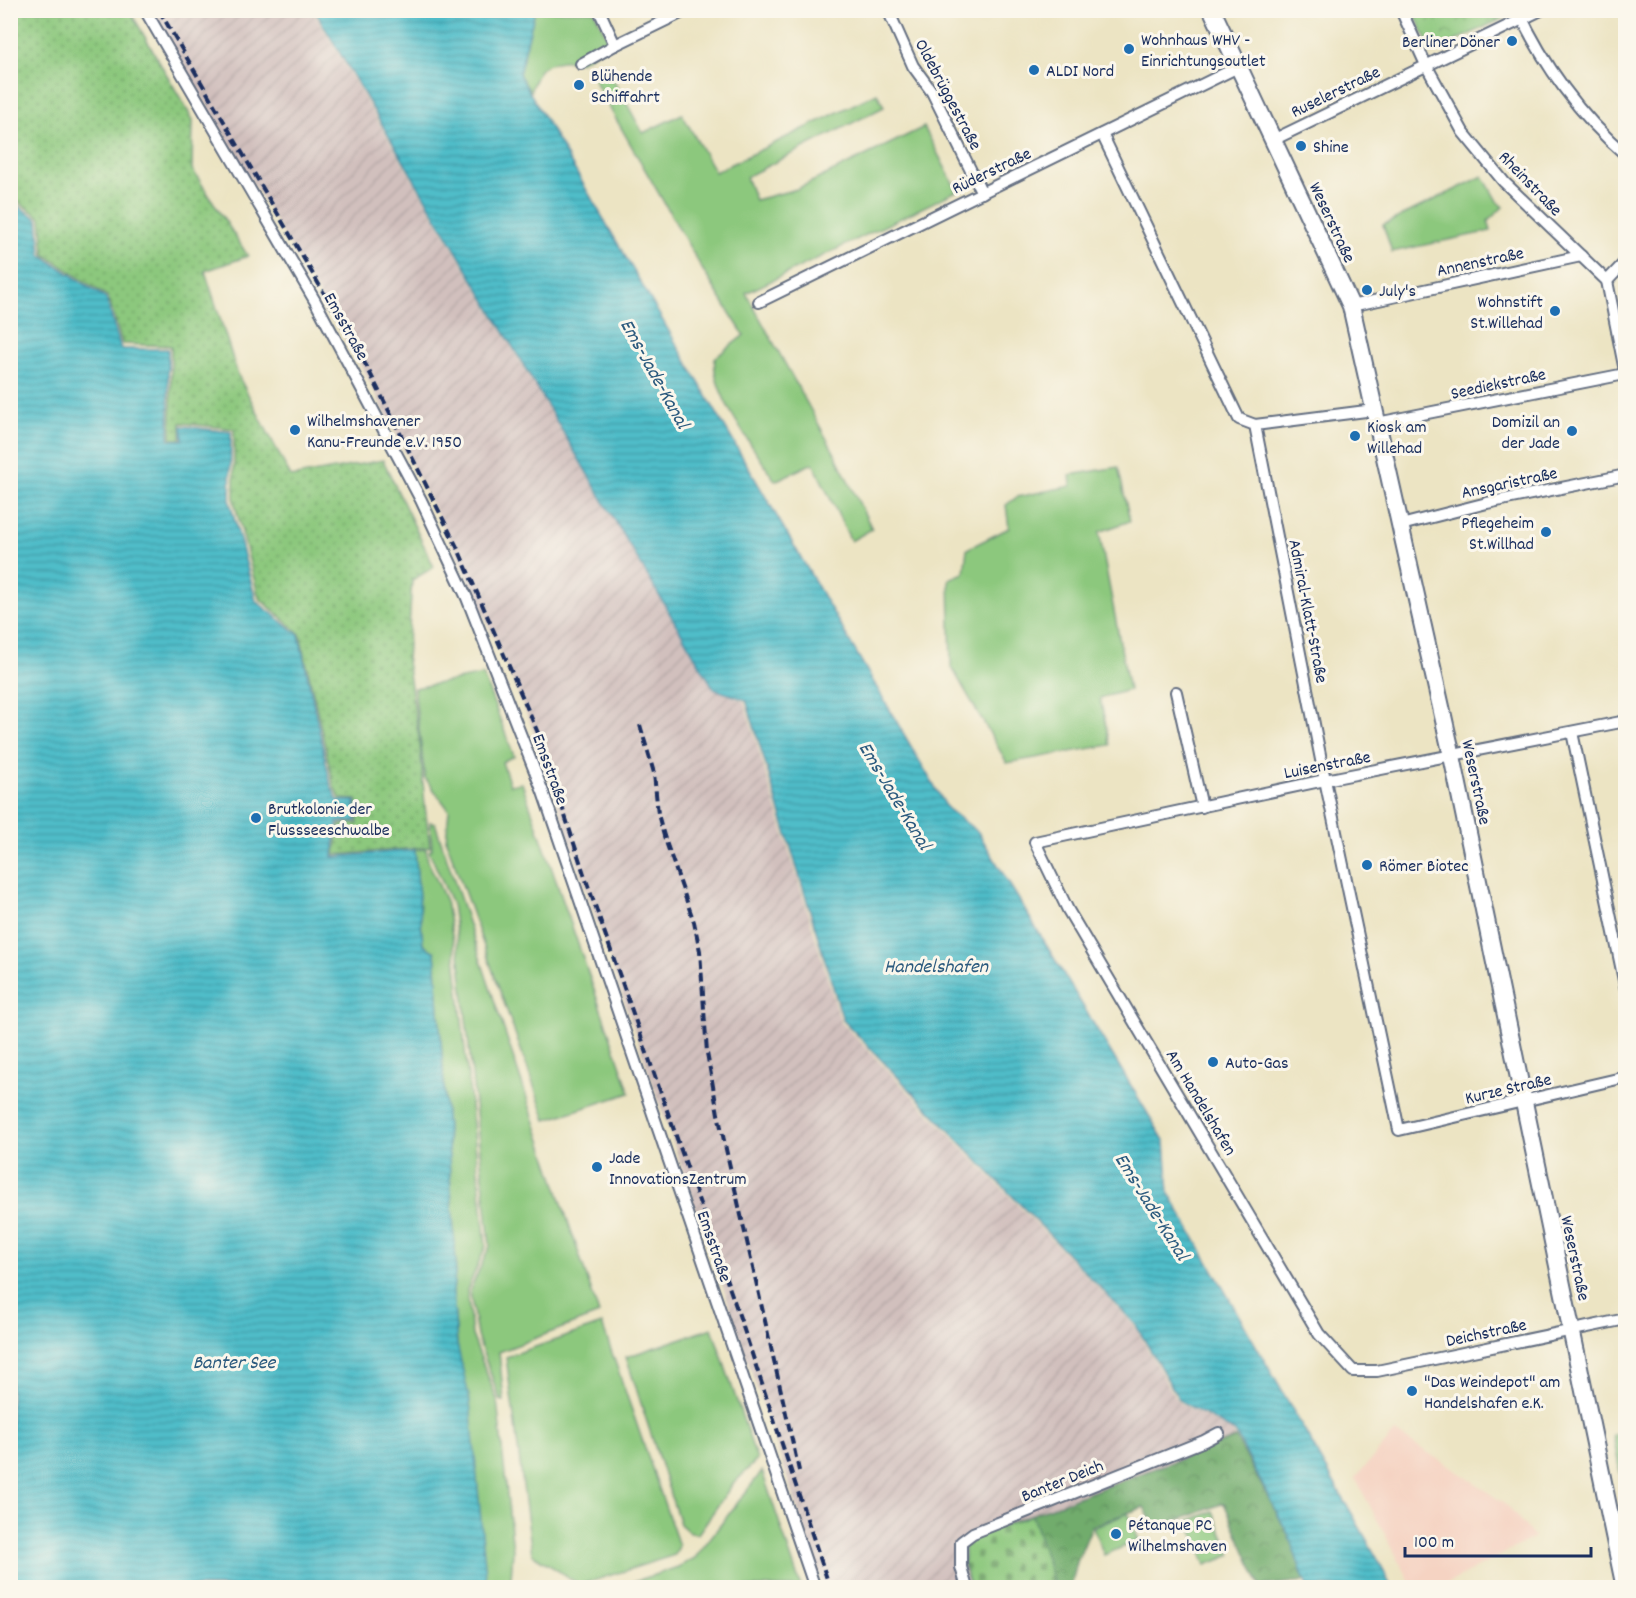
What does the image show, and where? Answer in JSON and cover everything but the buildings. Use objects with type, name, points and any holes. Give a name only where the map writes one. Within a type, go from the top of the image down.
[{"type":"street","name":"Emsstraße","points":[[145,10],[315,301],[421,500],[467,598],[543,792],[815,1587]]},
{"type":"street","points":[[599,10],[615,45]]},
{"type":"street","points":[[581,64],[687,10]]},
{"type":"street","name":"Oldebrüggestraße","points":[[888,10],[913,66],[932,92],[982,193]]},
{"type":"street","name":"Weserstraße","points":[[1212,10],[1351,306],[1452,756],[1522,1102],[1625,1587]]},
{"type":"street","name":"Rheinstraße","points":[[1401,10],[1426,65],[1463,132],[1504,182],[1607,281]]},
{"type":"street","name":"Ruselerstraße","points":[[1273,140],[1426,65],[1520,15],[1541,10]]},
{"type":"street","points":[[1520,15],[1542,56],[1565,89],[1589,119],[1626,154]]},
{"type":"street","name":"Rüderstraße","points":[[759,302],[1238,67]]},
{"type":"street","points":[[1102,134],[1239,419],[1255,425]]},
{"type":"street","name":"Annenstraße","points":[[1351,306],[1581,256]]},
{"type":"street","points":[[1625,375],[1607,281],[1626,261]]},
{"type":"street","name":"Seediekstraße","points":[[1255,425],[1375,416],[1625,375]]},
{"type":"street","name":"Admiral-Klatt-Straße","points":[[1255,425],[1325,780],[1399,1130]]},
{"type":"street","name":"Ansgaristraße","points":[[1401,525],[1487,503],[1626,475]]},
{"type":"street","points":[[1176,692],[1202,807]]},
{"type":"street","name":"Luisenstraße","points":[[1035,842],[1325,780],[1626,721]]},
{"type":"street","points":[[1572,732],[1626,990]]},
{"type":"street","name":"Am Handelshafen","points":[[1035,842],[1068,910],[1319,1334],[1353,1371]]},
{"type":"street","name":"Kurze Straße","points":[[1399,1130],[1626,1077]]},
{"type":"street","name":"Deichstraße","points":[[1353,1371],[1377,1371],[1626,1319]]},
{"type":"street","name":"Banter Deich","points":[[967,1587],[961,1567],[961,1542],[973,1533],[1219,1433]]},
{"type":"shaded area","points":[[151,11],[313,11],[713,689],[744,701],[841,1022],[1133,1324],[1178,1402],[1233,1432],[1236,1438],[977,1535],[971,1587],[824,1587],[532,727],[461,562],[364,371]]},
{"type":"shaded area","points":[[1395,1432],[1474,1482],[1507,1506],[1535,1537],[1441,1587],[1413,1587],[1355,1478]]},
{"type":"green space","points":[[11,10],[130,11],[193,120],[192,169],[248,256],[205,271],[238,375],[291,477],[383,460],[434,567],[412,580],[407,661],[420,744],[430,847],[335,855],[339,825],[358,823],[357,800],[340,799],[334,787],[300,634],[259,598],[234,501],[234,429],[181,423],[181,439],[171,439],[171,346],[122,344],[108,297],[44,254],[41,218],[11,197]]},
{"type":"green space","points":[[535,11],[594,11],[609,41],[608,46],[580,62],[560,61],[545,66],[538,74],[530,92],[519,74]]},
{"type":"green space","points":[[1413,11],[1505,11],[1508,16],[1432,52]]},
{"type":"green space","points":[[606,66],[643,133],[682,114],[715,172],[877,93],[884,107],[746,177],[755,200],[797,189],[924,127],[957,191],[746,293],[834,452],[872,529],[851,541],[813,463],[775,481],[727,404],[715,372],[715,358],[744,335],[704,272],[601,93],[590,70]]},
{"type":"green space","points":[[1483,176],[1503,207],[1488,221],[1491,231],[1392,252],[1383,225]]},
{"type":"green space","points":[[1118,467],[1130,521],[1099,532],[1129,690],[1100,698],[1110,745],[1007,763],[951,666],[949,579],[964,573],[967,549],[1009,528],[1006,505],[1017,497],[1071,486],[1070,475]]},
{"type":"green space","points":[[483,675],[514,756],[502,762],[510,785],[522,783],[630,1093],[546,1120],[446,840],[449,810],[425,778],[414,688]]},
{"type":"green space","points":[[430,822],[435,823],[599,1314],[499,1352],[504,1401],[500,1400],[477,1336],[470,1290],[490,1246],[452,904],[429,851],[432,849]]},
{"type":"green space","points":[[426,849],[428,861],[446,901],[454,946],[486,1246],[467,1290],[472,1335],[497,1400],[513,1550],[512,1587],[487,1587],[457,1344],[453,1292],[456,1263],[435,952],[423,945],[415,850]]},
{"type":"green space","points":[[602,1324],[679,1546],[675,1555],[580,1585],[532,1554],[506,1357]]},
{"type":"green space","points":[[712,1328],[757,1460],[732,1485],[698,1534],[690,1533],[680,1524],[626,1357]]},
{"type":"green space","points":[[1626,1432],[1625,1498],[1613,1435]]},
{"type":"green space","points":[[1236,1438],[1288,1534],[1305,1581],[1260,1586],[1224,1503],[1155,1529],[1144,1507],[1092,1526],[1077,1562],[1071,1587],[971,1587],[977,1535]]},
{"type":"green space","points":[[762,1471],[801,1587],[618,1587],[678,1567],[695,1558]]},
{"type":"green space","points":[[1213,1511],[1231,1555],[1206,1565],[1188,1521]]},
{"type":"green space","name":"Pétanque PC Wilhelmshaven","points":[[1128,1513],[1139,1540],[1104,1555],[1093,1528]]},
{"type":"green space","points":[[1032,1515],[1055,1587],[971,1587],[964,1568],[964,1545],[977,1535]]},
{"type":"water","name":"Handelshafen","points":[[315,11],[535,11],[519,74],[947,808],[978,832],[1165,1142],[1169,1193],[1380,1563],[1391,1587],[1307,1587],[1288,1534],[1235,1432],[1180,1401],[1135,1324],[843,1020],[746,700],[714,689]]},
{"type":"water","name":"Banter See","points":[[10,201],[38,219],[41,255],[106,298],[121,349],[168,349],[169,440],[183,440],[182,426],[231,432],[230,502],[256,601],[299,635],[331,786],[338,801],[355,801],[356,821],[337,823],[333,857],[415,850],[423,945],[435,952],[456,1263],[453,1292],[457,1344],[470,1401],[487,1587],[11,1587]]},
{"type":"railway","points":[[159,10],[367,367],[459,551],[538,733],[585,877],[739,1315],[830,1588]]},
{"type":"railway","points":[[640,725],[654,773],[658,814],[664,836],[694,922],[700,951],[707,1053],[718,1114],[800,1475]]},
{"type":"place","name":"Berliner Döner","points":[[1512,41]]},
{"type":"place","name":"Wohnhaus WHV - Einrichtungsoutlet","points":[[1129,49]]},
{"type":"place","name":"ALDI Nord","points":[[1034,70]]},
{"type":"place","name":"Blühende Schiffahrt","points":[[579,85]]},
{"type":"place","name":"Shine","points":[[1301,146]]},
{"type":"place","name":"July's","points":[[1367,290]]},
{"type":"place","name":"Wohnstift St.Willehad","points":[[1555,311]]},
{"type":"place","name":"Wilhelmshavener Kanu-Freunde e.V. 1950","points":[[295,430]]},
{"type":"place","name":"Domizil an der Jade","points":[[1572,431]]},
{"type":"place","name":"Kiosk am Willehad","points":[[1355,436]]},
{"type":"place","name":"Pflegeheim St.Willhad","points":[[1546,532]]},
{"type":"place","name":"Brutkolonie der Flussseeschwalbe","points":[[256,818]]},
{"type":"place","name":"Römer Biotec","points":[[1367,865]]},
{"type":"place","name":"Auto-Gas","points":[[1213,1062]]},
{"type":"place","name":"Jade InnovationsZentrum","points":[[597,1167]]},
{"type":"place","name":"\"Das Weindepot\" am Handelshafen e.K.","points":[[1412,1391]]},
{"type":"place","name":"Pétanque PC Wilhelmshaven","points":[[1116,1534]]},
{"type":"water label","name":"Ems-Jade-Kanal","points":[[656,373]]},
{"type":"water label","name":"Ems-Jade-Kanal","points":[[896,795]]},
{"type":"water label","name":"Ems-Jade-Kanal","points":[[1153,1206]]}]
